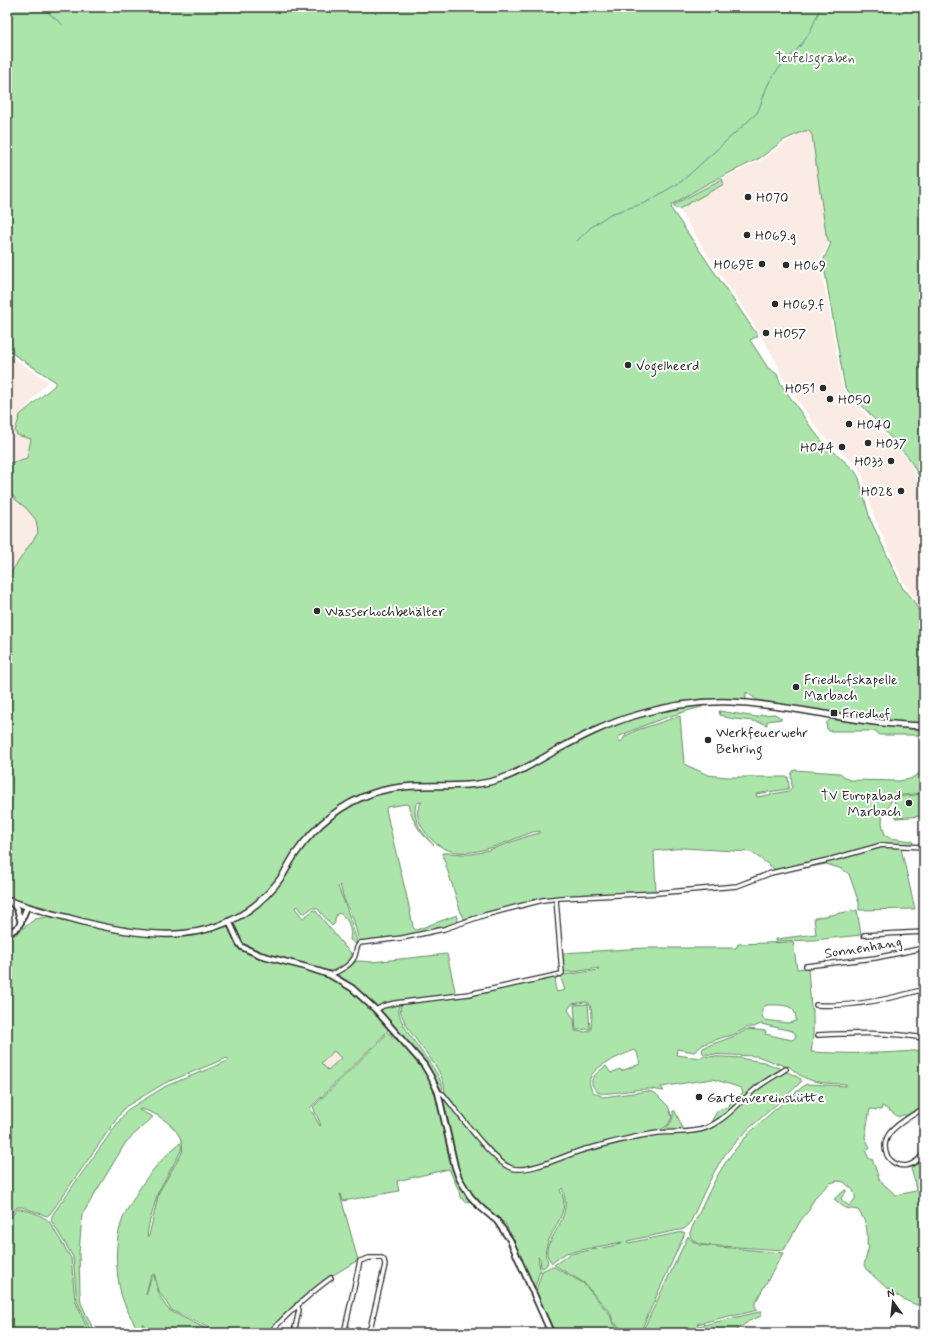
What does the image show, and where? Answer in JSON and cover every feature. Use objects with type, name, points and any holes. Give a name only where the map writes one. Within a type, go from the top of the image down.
[{"type":"main road","points":[[9,901],[102,927],[161,935],[197,932],[229,922],[253,907],[283,875],[296,853],[317,827],[343,808],[363,797],[386,789],[401,786],[457,786],[483,784],[497,780],[520,771],[584,736],[615,722],[638,714],[678,706],[694,703],[731,702],[787,708],[873,721],[924,726]]},
{"type":"street","points":[[330,975],[350,964],[360,943],[431,932],[543,900],[657,893],[737,886],[771,872],[832,859],[882,845],[924,847]]},
{"type":"street","points":[[376,1010],[383,1006],[395,1003],[457,996],[561,974],[556,899]]},
{"type":"street","points":[[9,901],[17,909],[21,922]]},
{"type":"street","points":[[7,935],[16,930],[27,907]]},
{"type":"street","points":[[229,922],[239,944],[248,950],[260,955],[330,975],[352,988],[376,1010],[424,1064],[438,1092],[455,1167],[460,1178],[474,1201],[497,1221],[507,1236],[551,1333]]},
{"type":"street","name":"Sonnenhang","points":[[864,935],[924,932]]},
{"type":"street","name":"Sonnenhang","points":[[806,966],[875,958],[924,948]]},
{"type":"street","points":[[816,1005],[837,1006],[851,1004],[892,997],[924,989]]},
{"type":"street","points":[[818,1035],[873,1033],[924,1036]]},
{"type":"street","points":[[438,1092],[443,1094],[478,1137],[496,1156],[509,1167],[519,1169],[530,1168],[585,1149],[648,1134],[660,1132],[696,1131],[705,1129],[719,1122],[754,1090],[786,1069]]},
{"type":"street","points":[[924,1108],[891,1131],[886,1140],[885,1148],[889,1158],[895,1164],[901,1166],[909,1166],[915,1163],[924,1153]]},
{"type":"street","points":[[344,1333],[360,1261],[363,1259],[383,1258],[385,1262],[369,1333]]},
{"type":"street","points":[[270,1333],[297,1305],[315,1289],[331,1278]]},
{"type":"street","points":[[294,1333],[299,1310],[297,1305]]},
{"type":"shaded area","points":[[809,130],[812,135],[826,234],[829,242],[820,261],[843,389],[893,444],[909,459],[924,497],[924,614],[904,583],[874,517],[863,476],[858,467],[825,437],[813,423],[781,375],[776,361],[742,305],[725,282],[679,209],[724,185],[722,179],[761,160],[801,132]]},
{"type":"shaded area","points":[[7,354],[48,381],[20,415],[15,426],[15,431],[31,439],[27,458],[7,464]]},
{"type":"shaded area","points":[[7,487],[16,500],[26,508],[36,521],[38,533],[7,578]]},
{"type":"shaded area","points":[[334,1050],[341,1057],[328,1070],[321,1063]]},
{"type":"green space","points":[[7,7],[924,7],[924,490],[921,480],[909,458],[845,388],[823,261],[831,243],[829,242],[826,234],[812,135],[809,131],[804,131],[784,140],[760,158],[707,184],[671,205],[672,210],[758,336],[750,340],[768,368],[777,374],[781,384],[821,440],[854,470],[859,478],[870,519],[903,589],[912,598],[924,619],[924,725],[888,722],[757,700],[746,692],[746,701],[709,700],[693,706],[704,705],[702,707],[660,720],[618,737],[619,742],[622,741],[625,736],[637,730],[680,716],[684,764],[708,775],[727,777],[788,777],[788,789],[756,794],[757,797],[789,791],[792,787],[791,774],[794,770],[840,773],[849,780],[899,781],[910,779],[924,769],[924,793],[893,796],[888,809],[883,810],[882,823],[885,835],[890,838],[912,841],[913,844],[900,844],[915,909],[859,910],[859,903],[849,874],[842,869],[826,864],[800,869],[799,867],[841,855],[776,870],[751,852],[683,848],[654,851],[656,892],[555,897],[463,919],[442,853],[471,854],[480,852],[540,833],[540,831],[474,852],[459,852],[446,849],[433,841],[422,827],[419,820],[418,808],[422,802],[416,804],[415,810],[417,822],[422,832],[434,845],[424,836],[418,827],[408,805],[387,807],[386,809],[389,824],[413,927],[416,930],[457,915],[458,922],[443,928],[402,936],[359,941],[353,918],[344,899],[340,885],[338,887],[347,909],[357,941],[356,944],[350,940],[351,932],[349,925],[345,918],[339,913],[337,914],[335,923],[332,926],[317,908],[312,908],[303,913],[298,906],[295,908],[303,918],[314,910],[316,911],[353,955],[350,961],[334,971],[326,971],[308,964],[261,952],[258,956],[311,970],[337,982],[361,1000],[388,1029],[387,1032],[310,1108],[320,1126],[321,1125],[313,1107],[388,1033],[392,1033],[391,1036],[405,1047],[420,1063],[432,1083],[454,1168],[461,1185],[471,1201],[466,1202],[460,1197],[459,1191],[449,1169],[397,1181],[399,1191],[343,1201],[340,1194],[358,1260],[330,1277],[269,1330],[229,1332],[216,1331],[171,1310],[159,1291],[154,1273],[150,1278],[146,1295],[151,1278],[154,1275],[159,1294],[170,1311],[215,1333],[147,1333],[143,1323],[145,1333],[140,1333],[129,1314],[119,1286],[116,1259],[119,1232],[126,1212],[152,1171],[162,1159],[180,1143],[182,1147],[182,1145],[176,1131],[170,1124],[155,1114],[140,1109],[139,1110],[153,1117],[126,1142],[82,1215],[79,1253],[80,1293],[81,1303],[95,1333],[91,1333],[77,1301],[73,1257],[51,1220],[52,1216],[127,1110],[166,1086],[229,1060],[227,1058],[165,1083],[125,1107],[50,1214],[47,1216],[22,1207],[17,1207],[7,1219],[7,940],[35,919],[47,917],[49,908],[7,897],[7,578],[38,533],[36,520],[26,508],[16,500],[7,487],[7,464],[27,458],[31,439],[17,435],[15,431],[20,415],[54,386],[56,382],[7,350]],"holes":[[[334,1051],[341,1058],[328,1070],[321,1063]],[[182,1147],[182,1153],[159,1192],[149,1236],[147,1236],[158,1192]]]},
{"type":"green space","points":[[722,179],[724,184],[679,209],[675,208],[673,205]]},
{"type":"green space","points":[[719,711],[757,717],[761,715],[775,714],[782,719],[767,721],[767,725],[755,721],[732,719],[720,715]]},
{"type":"green space","points":[[830,719],[924,730],[924,735],[879,735],[876,731],[829,731],[826,724]]},
{"type":"green space","name":"TV Europabad Marbach","points":[[924,794],[924,816],[896,818],[894,797]]},
{"type":"green space","points":[[857,910],[861,935],[814,940],[776,941],[776,939],[816,934],[814,918]]},
{"type":"green space","points":[[793,942],[797,969],[808,968],[811,1008],[813,1009],[813,1036],[811,1052],[867,1053],[924,1050],[924,1105],[910,1115],[898,1117],[882,1106],[881,1110],[870,1109],[865,1137],[870,1148],[866,1152],[869,1159],[872,1159],[880,1181],[896,1195],[916,1191],[911,1169],[914,1165],[922,1162],[924,1190],[924,1307],[899,1297],[866,1269],[864,1265],[869,1246],[867,1245],[867,1231],[865,1223],[858,1210],[845,1208],[834,1199],[846,1190],[841,1198],[842,1200],[849,1206],[855,1199],[853,1190],[844,1182],[838,1181],[830,1183],[817,1195],[810,1206],[810,1209],[801,1220],[784,1250],[704,1245],[696,1242],[690,1235],[690,1232],[721,1169],[742,1142],[759,1124],[806,1084],[846,1086],[846,1084],[822,1083],[808,1079],[795,1072],[789,1066],[787,1067],[757,1056],[704,1054],[702,1052],[703,1048],[707,1046],[735,1036],[748,1029],[766,1031],[765,1034],[792,1040],[796,1037],[795,1033],[792,1031],[761,1024],[754,1027],[748,1027],[733,1035],[704,1044],[694,1052],[677,1049],[676,1055],[701,1058],[702,1056],[743,1058],[764,1062],[781,1069],[767,1079],[787,1072],[801,1079],[801,1082],[731,1147],[713,1174],[689,1225],[684,1229],[627,1241],[628,1243],[683,1232],[685,1233],[643,1326],[644,1328],[688,1236],[699,1245],[783,1253],[755,1303],[758,1310],[697,1324],[699,1326],[762,1312],[761,1316],[749,1321],[733,1333],[629,1333],[614,1323],[610,1312],[583,1282],[554,1265],[570,1254],[622,1244],[622,1242],[566,1253],[552,1263],[548,1257],[548,1246],[564,1214],[565,1202],[562,1188],[560,1190],[564,1200],[563,1209],[560,1219],[550,1237],[545,1254],[548,1261],[547,1265],[543,1268],[541,1267],[540,1258],[538,1257],[540,1269],[535,1288],[528,1276],[521,1260],[522,1258],[505,1223],[483,1206],[463,1181],[450,1137],[442,1097],[445,1090],[442,1080],[438,1070],[404,1020],[400,1009],[402,1003],[457,997],[553,977],[556,977],[555,987],[557,992],[565,990],[560,976],[599,970],[599,968],[564,972],[562,968],[563,953],[645,948],[736,948],[738,944]],"holes":[[[589,1003],[592,1013],[591,1030],[586,1032],[575,1031],[574,1019],[568,1010],[572,1004]],[[767,1005],[783,1005],[791,1008],[796,1015],[796,1021],[788,1023],[764,1020],[762,1011]],[[634,1050],[637,1052],[640,1064],[611,1073],[606,1066],[592,1079],[593,1085],[597,1092],[608,1093],[648,1089],[664,1091],[661,1087],[713,1079],[741,1088],[743,1093],[733,1099],[728,1107],[720,1109],[716,1113],[711,1122],[714,1127],[707,1130],[692,1133],[653,1135],[578,1154],[577,1149],[659,1131],[668,1125],[672,1117],[668,1106],[655,1093],[648,1091],[603,1097],[593,1092],[590,1084],[591,1076],[598,1068]]]},
{"type":"green space","points":[[447,954],[456,995],[430,998],[376,1008],[365,996],[337,974],[358,961],[372,962]]},
{"type":"green space","points":[[399,1004],[399,1013],[403,1024],[433,1067],[443,1088],[442,1090],[439,1089],[429,1066],[379,1010],[388,1006]]},
{"type":"green space","points":[[588,1004],[590,1029],[576,1030],[574,1005]]},
{"type":"green space","points":[[673,1111],[675,1111],[684,1131],[663,1131],[671,1122]]},
{"type":"green space","points":[[17,1209],[34,1213],[49,1221],[71,1258],[75,1300],[89,1333],[7,1333],[7,1223]]},
{"type":"green space","points":[[552,1266],[583,1283],[609,1313],[613,1323],[626,1333],[555,1333],[536,1291],[542,1271]]},
{"type":"waterway","points":[[41,7],[62,24]]},
{"type":"waterway","name":"Teufelsgraben","points":[[577,241],[591,227],[610,214],[645,203],[682,181],[757,113],[770,80],[806,38],[819,11]]},
{"type":"place","name":"H070","points":[[748,197]]},
{"type":"place","name":"H069.g","points":[[747,235]]},
{"type":"place","name":"H069E","points":[[762,264]]},
{"type":"place","name":"H069","points":[[786,265]]},
{"type":"place","name":"H069.f","points":[[775,304]]},
{"type":"place","name":"H057","points":[[766,333]]},
{"type":"place","name":"Vogelheerd","points":[[628,365]]},
{"type":"place","name":"H051","points":[[823,388]]},
{"type":"place","name":"H050","points":[[830,399]]},
{"type":"place","name":"H040","points":[[849,424]]},
{"type":"place","name":"H037","points":[[868,443]]},
{"type":"place","name":"H044","points":[[842,447]]},
{"type":"place","name":"H033","points":[[891,461]]},
{"type":"place","name":"H028","points":[[901,491]]},
{"type":"place","name":"Wasserhochbehälter","points":[[317,611]]},
{"type":"place","name":"Friedhofskapelle Marbach","points":[[796,687]]},
{"type":"place","name":"Friedhof","points":[[834,713]]},
{"type":"place","name":"Werkfeuerwehr Behring","points":[[708,740]]},
{"type":"place","name":"TV Europabad Marbach","points":[[909,803]]},
{"type":"place","name":"Gartenvereinshütte","points":[[699,1097]]}]
